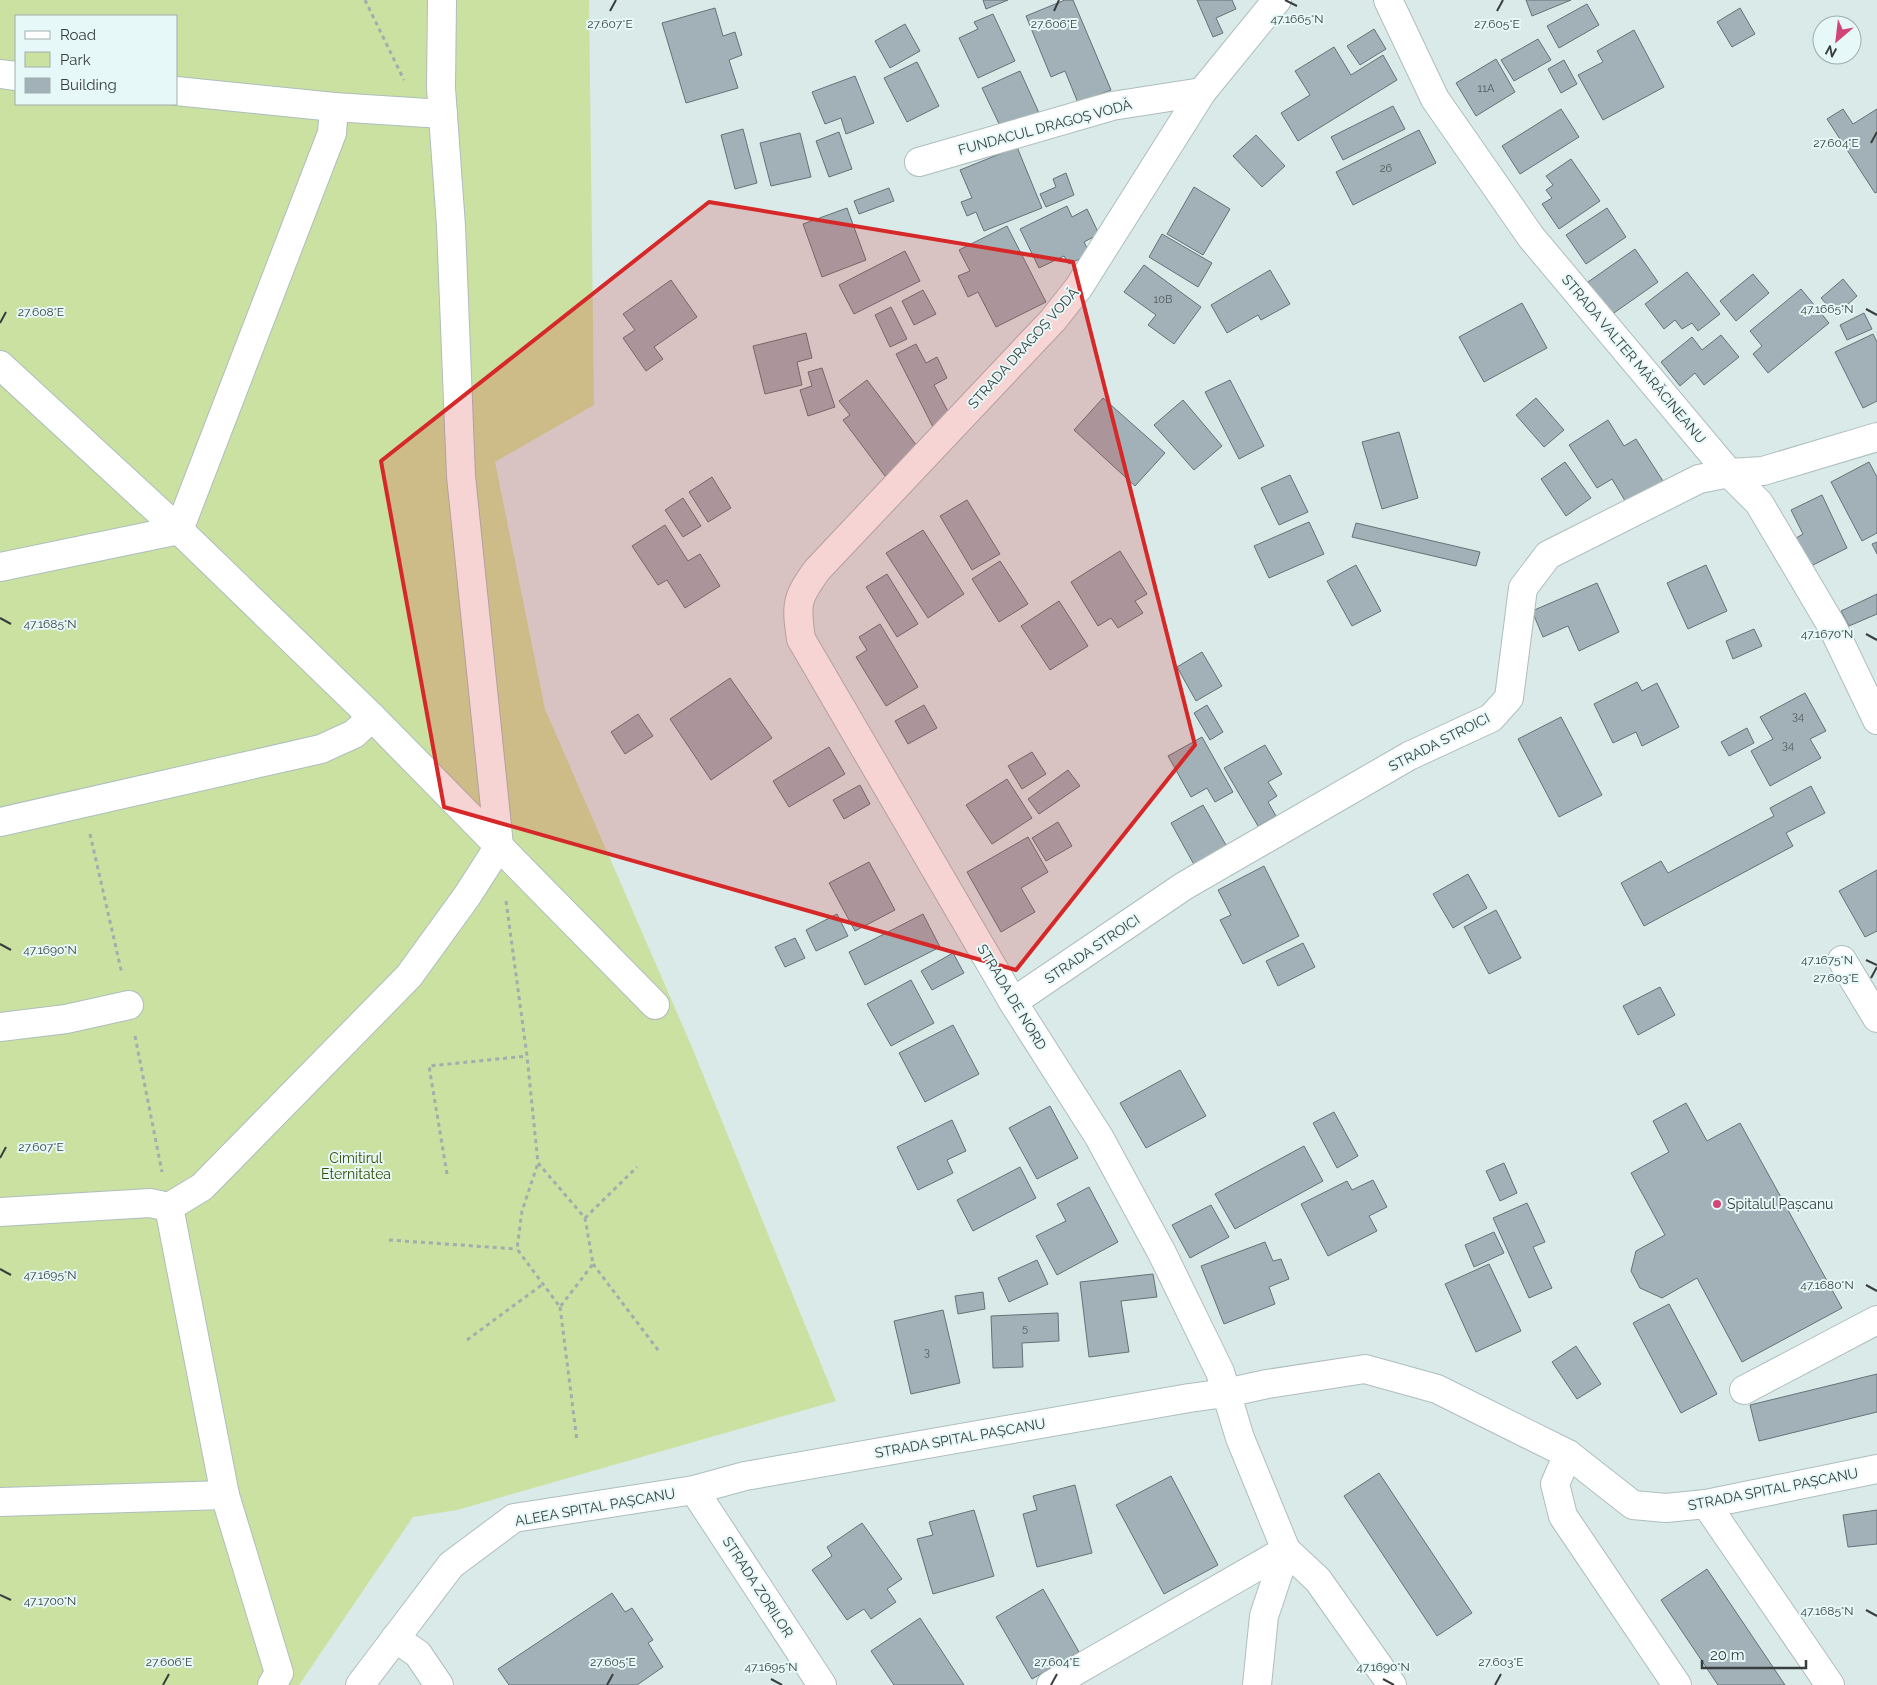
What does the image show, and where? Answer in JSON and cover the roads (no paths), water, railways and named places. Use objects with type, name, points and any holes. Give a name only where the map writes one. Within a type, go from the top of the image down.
[{"type":"street","points":[[0,1212],[150,1203],[169,1207],[202,1186],[409,976],[499,846],[461,476],[451,226],[442,114],[442,0]]},
{"type":"street","name":"STRADA DRAGOȘ VODĂ","points":[[798,603],[806,584],[817,570],[1053,320],[1079,287],[1202,92],[1278,0]]},
{"type":"street","name":"STRADA VALTER MĂRĂCINEANU","points":[[1388,0],[1435,98],[1531,237],[1729,473],[1758,503],[1834,628],[1877,720]]},
{"type":"street","points":[[0,74],[15,76]]},
{"type":"street","points":[[178,91],[334,107],[442,114]]},
{"type":"street","name":"FUNDACUL DRAGOȘ VODĂ","points":[[919,162],[1112,106],[1202,92]]},
{"type":"street","points":[[179,530],[332,133],[334,107]]},
{"type":"street","points":[[0,365],[179,530],[372,716],[656,1005]]},
{"type":"street","name":"STRADA STROICI","points":[[1014,1002],[1184,886],[1410,756],[1491,718],[1509,698],[1523,588],[1548,555],[1699,480],[1729,473],[1763,471],[1877,437]]},
{"type":"street","points":[[0,567],[179,530]]},
{"type":"street","name":"STRADA DE NORD","points":[[798,603],[797,615],[801,639],[1014,1002],[1099,1137],[1162,1253],[1220,1372],[1226,1393]]},
{"type":"street","points":[[0,822],[321,749],[354,734],[372,716]]},
{"type":"street","points":[[1842,960],[1877,1018]]},
{"type":"street","points":[[0,1027],[66,1019],[129,1005]]},
{"type":"street","points":[[169,1207],[225,1495],[279,1673],[272,1685]]},
{"type":"street","points":[[1744,1390],[1877,1320]]},
{"type":"street","name":"STRADA SPITAL PAȘCANU","points":[[694,1490],[754,1474],[1226,1393],[1267,1384],[1365,1369],[1437,1389],[1568,1454],[1634,1505],[1666,1508],[1706,1504],[1877,1469]]},
{"type":"street","points":[[1226,1393],[1240,1438],[1286,1550],[1318,1580],[1392,1685]]},
{"type":"street","points":[[1568,1454],[1554,1484],[1563,1516],[1677,1685]]},
{"type":"street","name":"ALEEA SPITAL PAȘCANU","points":[[360,1685],[451,1565],[514,1518],[694,1490]]},
{"type":"street","name":"STRADA ZORILOR","points":[[694,1490],[822,1685]]},
{"type":"street","points":[[0,1502],[225,1495]]},
{"type":"street","points":[[1706,1504],[1830,1685]]},
{"type":"street","points":[[1051,1685],[1286,1550]]},
{"type":"street","points":[[1257,1685],[1264,1616],[1286,1550]]},
{"type":"street","points":[[395,1638],[418,1654],[439,1685]]},
{"type":"place","name":"Spitalul Pașcanu","points":[[1717,1204]]},
{"type":"park label","name":"Cimitirul Eternitatea","points":[[356,1166]]}]
